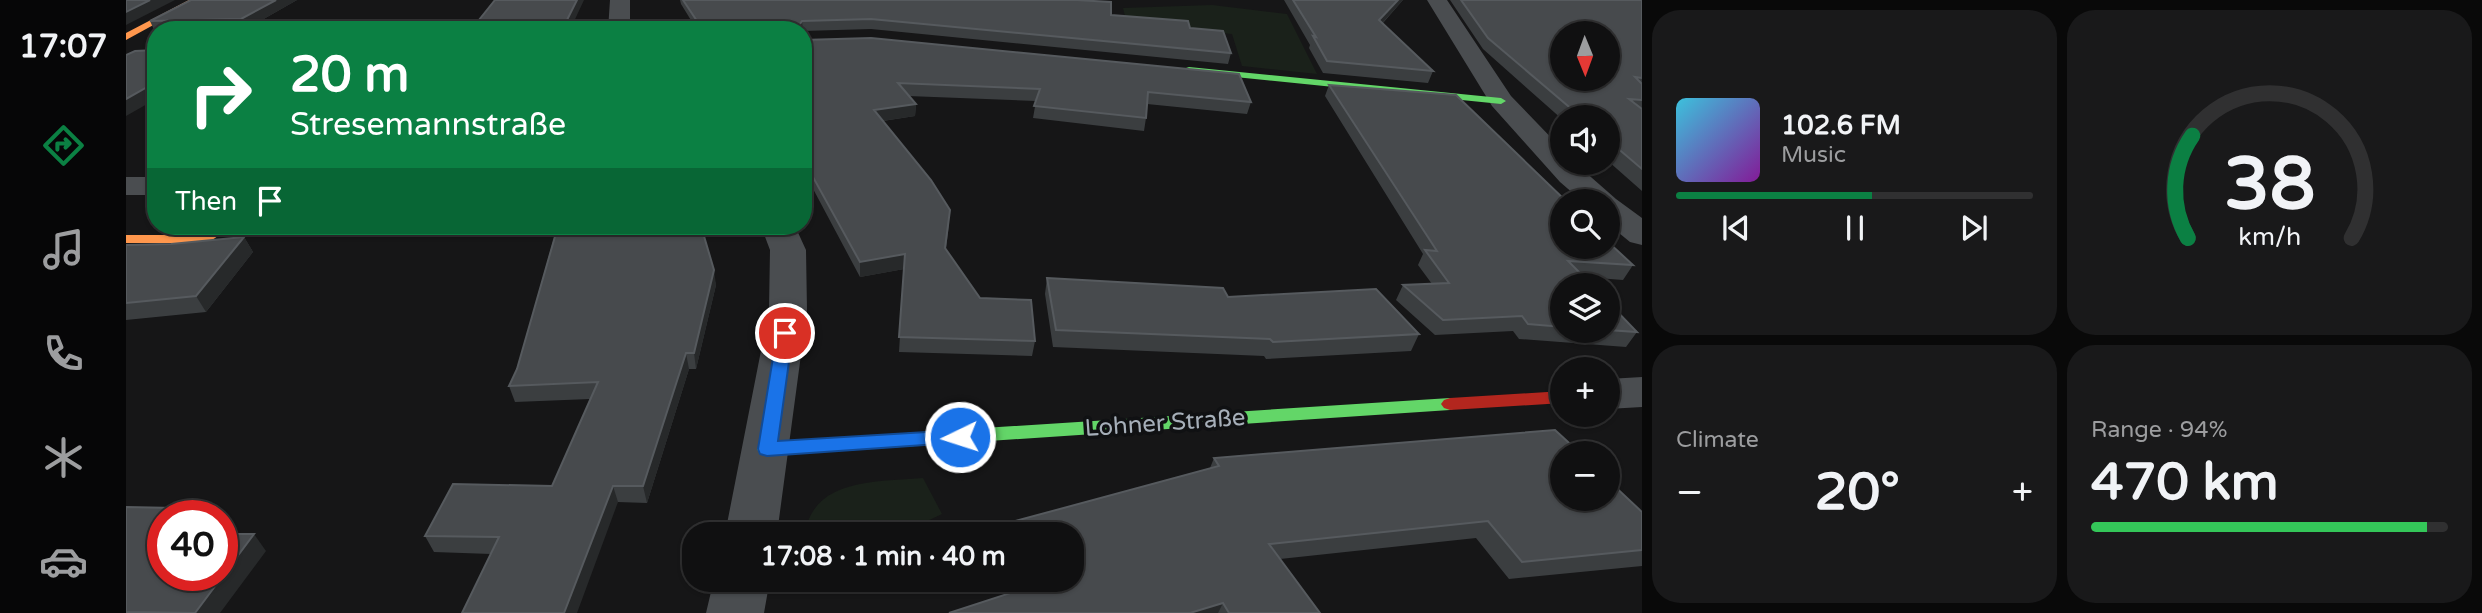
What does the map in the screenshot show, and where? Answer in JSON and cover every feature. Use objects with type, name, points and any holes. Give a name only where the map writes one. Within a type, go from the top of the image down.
[{"type":"street","points":[[156,21],[195,0]]},
{"type":"street","points":[[619,21],[620,0]]},
{"type":"street","points":[[1437,0],[1501,101],[1571,176],[1587,189]]},
{"type":"street","points":[[126,37],[147,26]]},
{"type":"street","points":[[1167,68],[1501,101]]},
{"type":"street","points":[[126,186],[147,186]]},
{"type":"street","points":[[1620,217],[1642,235]]},
{"type":"street","points":[[126,239],[208,239],[213,235]]},
{"type":"street","points":[[753,522],[788,310],[788,250],[782,235]]},
{"type":"street","points":[[1620,393],[1642,392]]},
{"type":"street","name":"Lohner Straße","points":[[767,449],[1550,398]]},
{"type":"street","points":[[735,613],[739,592]]},
{"type":"shaded area","points":[[1212,5],[1287,14],[1317,74],[1242,66],[1232,34],[1127,24],[1123,8]]},
{"type":"shaded area","points":[[923,478],[942,514],[925,522],[809,522],[821,502],[835,492],[869,482]]},
{"type":"building","points":[[126,0],[150,0],[126,12]]},
{"type":"building","points":[[191,0],[276,0],[241,19],[150,21]]},
{"type":"building","points":[[495,0],[577,0],[566,21],[478,21]]},
{"type":"building","points":[[683,0],[1111,2],[1111,15],[1188,21],[1190,28],[1223,31],[1231,53],[871,19],[697,21]]},
{"type":"building","points":[[1293,0],[1398,0],[1379,20],[1433,71],[1327,61]]},
{"type":"building","points":[[1461,0],[1642,0],[1642,78],[1635,77],[1642,84],[1642,100],[1629,99],[1642,109],[1642,169],[1620,150],[1620,105],[1567,105],[1550,91],[1620,91],[1620,21],[1550,21],[1550,91],[1488,38]]},
{"type":"building","points":[[871,38],[1239,74],[1251,102],[1148,92],[1146,118],[1034,106],[1040,89],[898,83],[916,104],[874,110],[931,180],[950,210],[945,248],[980,298],[1031,300],[1035,341],[899,337],[905,254],[860,262],[812,175],[812,40]]},
{"type":"building","points":[[147,50],[147,87],[126,99],[126,55]]},
{"type":"building","points":[[1329,85],[1456,95],[1554,189],[1550,189],[1550,259],[1620,259],[1620,253],[1633,265],[1568,261],[1580,273],[1550,273],[1550,326],[1528,324],[1522,316],[1443,320],[1403,285],[1449,283],[1425,250],[1437,251]]},
{"type":"building","points":[[555,235],[704,235],[714,270],[694,353],[686,353],[643,486],[613,486],[564,613],[462,613],[499,537],[425,536],[453,484],[552,486],[598,382],[509,386],[517,369]]},
{"type":"building","points":[[244,237],[196,296],[126,303],[126,245]]},
{"type":"building","points":[[1047,278],[1223,288],[1228,297],[1376,289],[1419,334],[1273,342],[1270,339],[1056,330]]},
{"type":"building","points":[[1620,314],[1637,332],[1620,331]]},
{"type":"building","points":[[1555,430],[1567,441],[1550,441],[1550,511],[1620,511],[1620,491],[1642,512],[1642,550],[1522,562],[1488,521],[1269,544],[1320,613],[1229,613],[1223,603],[1190,613],[949,613],[1013,592],[1084,592],[1084,522],[1012,522],[1219,466],[1214,458]]},
{"type":"building","points":[[126,507],[147,507],[147,591],[211,591],[195,613],[126,612]]},
{"type":"building","points":[[238,534],[254,534],[238,555]]},
{"type":"traffic: fast","points":[[1189,70],[1501,101]]},
{"type":"traffic: fast","points":[[767,449],[1450,404]]},
{"type":"traffic: slow","points":[[156,21],[195,0]]},
{"type":"traffic: slow","points":[[126,37],[147,26]]},
{"type":"traffic: slow","points":[[126,239],[208,239],[213,235]]},
{"type":"traffic: jam","points":[[1450,404],[1550,398]]},
{"type":"route","points":[[785,333],[767,449],[960,437]]}]
